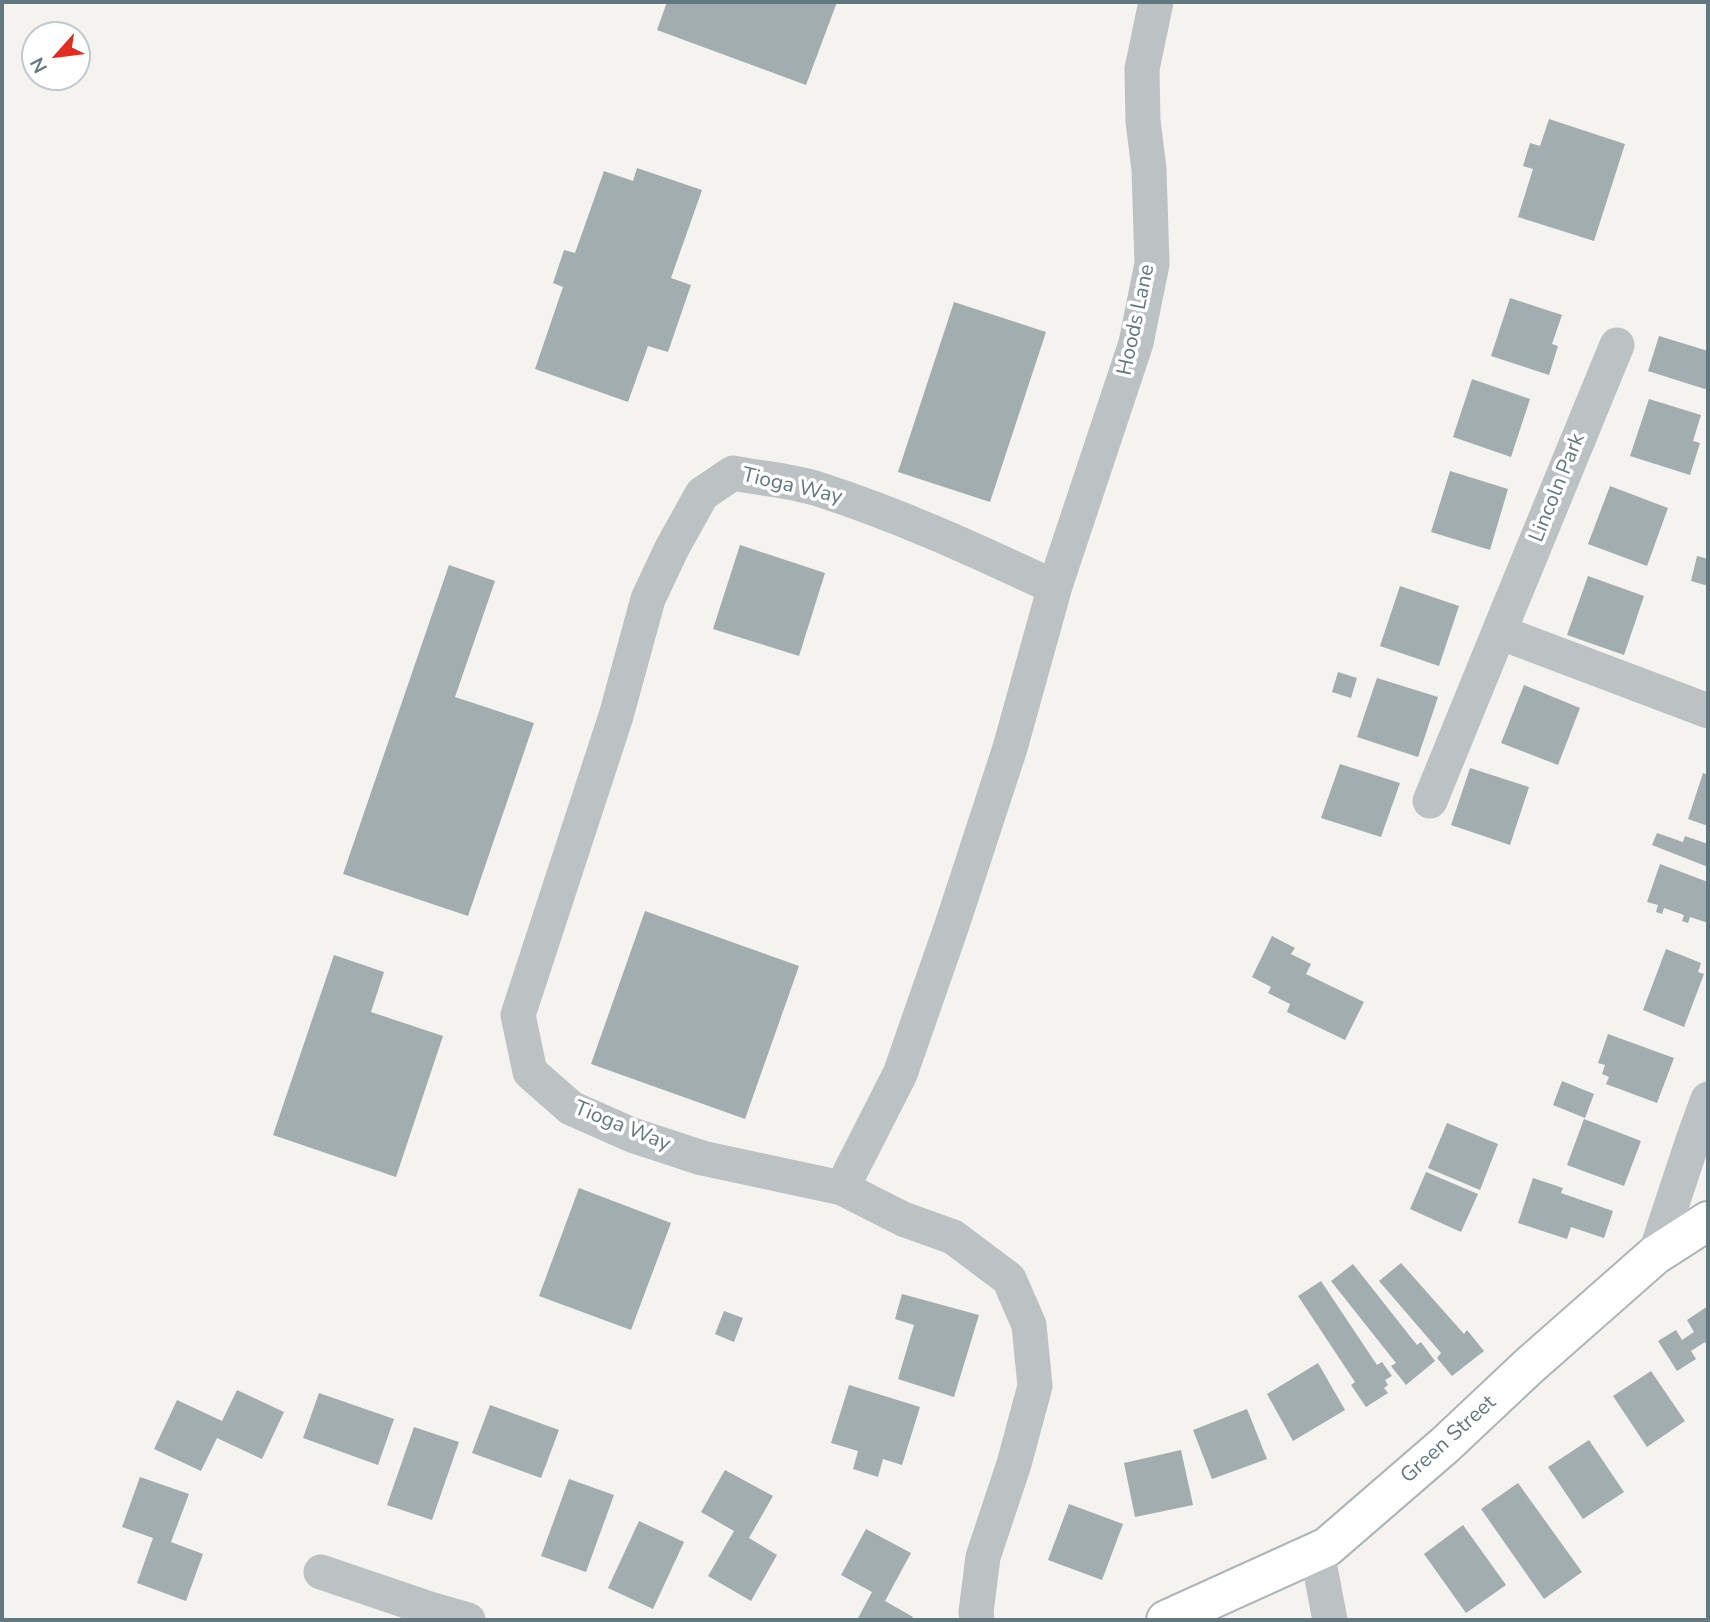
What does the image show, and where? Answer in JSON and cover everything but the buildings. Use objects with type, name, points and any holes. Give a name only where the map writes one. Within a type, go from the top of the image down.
[{"type":"street","name":"Hoods Lane","points":[[1055,586],[1136,343],[1152,264],[1142,69],[1156,2]]},
{"type":"street","name":"Lincoln Park","points":[[1430,801],[1617,345]]},
{"type":"street","name":"Tioga Way","points":[[977,1620],[983,1557],[1014,1464],[1035,1387],[1029,1325],[1009,1279],[953,1237],[903,1219],[842,1188],[702,1158],[632,1135],[570,1108],[530,1072],[518,1015],[615,716],[648,600],[672,548],[702,494],[733,473],[816,488],[963,544],[1055,586]]},
{"type":"street","points":[[842,1188],[901,1074],[1010,748],[1055,586]]},
{"type":"street","points":[[1499,632],[1708,711]]},
{"type":"street","points":[[1655,1255],[1708,1099]]},
{"type":"street","name":"Green Street","points":[[1166,1620],[1327,1547],[1445,1445],[1529,1366],[1655,1255],[1708,1221]]},
{"type":"street","points":[[1317,1552],[1330,1620]]},
{"type":"street","points":[[321,1572],[468,1620]]}]
